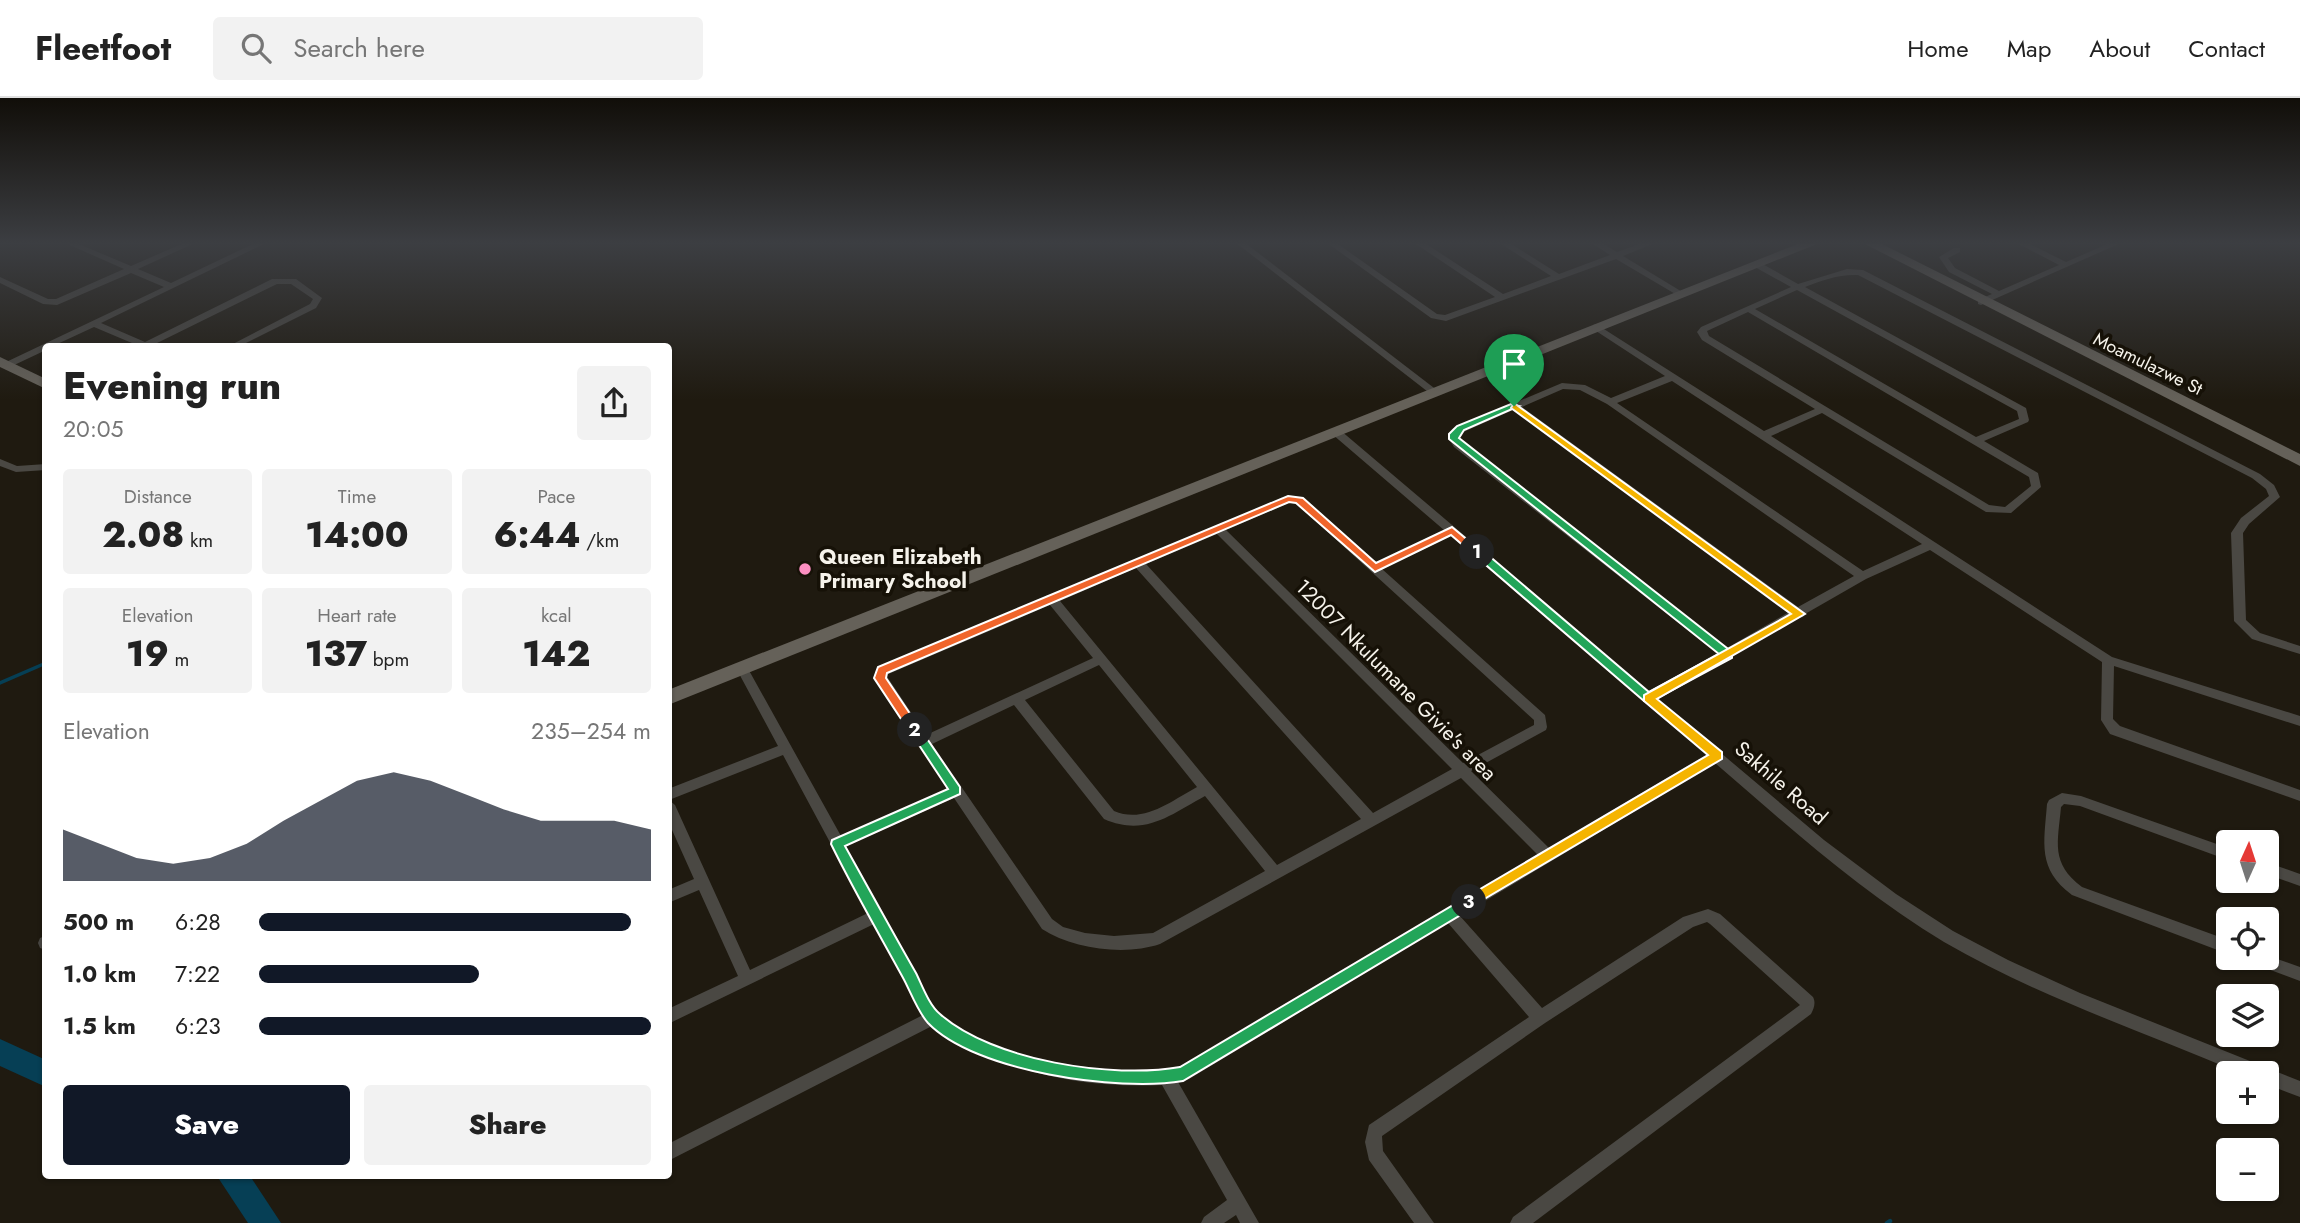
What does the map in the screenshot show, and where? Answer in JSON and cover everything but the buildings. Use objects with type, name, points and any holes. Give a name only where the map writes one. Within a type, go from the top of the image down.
[{"type":"street","points":[[32,294],[50,303],[70,294]]},
{"type":"street","points":[[48,343],[152,294]]},
{"type":"street","points":[[151,343],[248,294]]},
{"type":"street","points":[[239,343],[313,306],[318,298],[313,294]]},
{"type":"street","points":[[1307,294],[1435,393]]},
{"type":"street","points":[[1404,294],[1434,316],[1451,318],[1512,294]]},
{"type":"street","points":[[1498,294],[1503,298]]},
{"type":"street","points":[[672,696],[1676,294]]},
{"type":"street","points":[[1749,309],[1978,440],[2034,475],[2036,486],[2007,511],[1986,508],[1705,338],[1704,329],[1749,309],[1783,294]]},
{"type":"street","points":[[1814,294],[2022,410],[2024,420],[1978,440]]},
{"type":"street","points":[[1904,294],[2256,476],[2270,487],[2275,497],[2245,521],[2237,533],[2240,621],[2256,636],[2300,650]]},
{"type":"street","name":"Moamulazwe St","points":[[1967,294],[2300,461]]},
{"type":"street","points":[[1981,302],[1998,294]]},
{"type":"street","points":[[93,323],[138,343]]},
{"type":"street","points":[[1596,327],[1670,378],[2108,660],[2300,721]]},
{"type":"street","points":[[4,363],[42,346]]},
{"type":"street","points":[[4,363],[42,383]]},
{"type":"street","points":[[1610,402],[1670,378]]},
{"type":"street","points":[[1728,655],[1454,439],[1454,434],[1460,428],[1569,385],[1582,387],[1610,402],[1862,576]]},
{"type":"street","points":[[1514,406],[1799,614]]},
{"type":"street","points":[[1762,436],[1820,410]]},
{"type":"street","name":"Sakhile Road","points":[[1336,432],[1819,844],[1886,896],[1934,928],[2028,976],[2230,1061]]},
{"type":"street","points":[[0,461],[16,469],[42,467]]},
{"type":"street","points":[[1288,499],[1296,499],[1541,720],[1541,727],[1461,772],[1369,818],[1156,939],[1124,942],[1057,932],[1047,924],[923,743],[880,678],[880,673],[1138,562],[1288,499]]},
{"type":"street","name":"12007 Nkulumane Givie's area","points":[[1219,529],[1548,856]]},
{"type":"street","points":[[1375,568],[1452,531]]},
{"type":"street","points":[[1648,698],[1728,655],[1862,576],[1930,545]]},
{"type":"street","points":[[1138,562],[1369,818]]},
{"type":"street","points":[[1051,598],[1275,873]]},
{"type":"street","points":[[923,743],[1099,660]]},
{"type":"street","points":[[2108,660],[2107,720],[2115,730],[2300,796]]},
{"type":"street","points":[[742,668],[933,1018],[987,1049],[1031,1064],[1123,1077],[1167,1078],[1183,1074],[1717,755]]},
{"type":"street","points":[[1017,699],[1109,815],[1119,821],[1139,823],[1206,789]]},
{"type":"street","points":[[672,794],[788,748]]},
{"type":"street","points":[[837,844],[956,791]]},
{"type":"street","points":[[2216,850],[2081,801],[2062,797],[2054,804],[2050,858],[2057,875],[2065,884],[2077,891],[2216,943]]},
{"type":"street","points":[[672,814],[746,978]]},
{"type":"street","points":[[2279,873],[2300,880]]},
{"type":"street","points":[[672,895],[701,882]]},
{"type":"street","points":[[1449,914],[1540,1018]]},
{"type":"street","points":[[1425,1223],[1375,1154],[1375,1130],[1688,922],[1708,915],[1804,997],[1809,1006],[1519,1223]]},
{"type":"street","points":[[672,1015],[877,916]]},
{"type":"street","points":[[2279,966],[2300,974]]},
{"type":"street","points":[[672,1151],[933,1018]]},
{"type":"street","points":[[1167,1078],[1250,1223]]},
{"type":"street","points":[[2279,1081],[2300,1090]]},
{"type":"street","points":[[1210,1223],[1237,1203]]},
{"type":"waterway","points":[[0,683],[42,665]]},
{"type":"waterway","points":[[0,1052],[42,1072]]},
{"type":"waterway","points":[[234,1179],[266,1223]]},
{"type":"place","name":"Queen Elizabeth Primary School","points":[[805,569]]},
{"type":"route","points":[[1514,406],[1460,428],[1454,434],[1454,439],[1458,445],[1728,655],[1648,698],[1452,531],[1375,568],[1299,500],[1288,499],[882,670],[880,678],[956,791],[837,844],[933,1018],[964,1039],[998,1055],[1031,1064],[1069,1071],[1153,1079],[1183,1074],[1717,755],[1648,698],[1728,655],[1799,614],[1514,406]]}]
